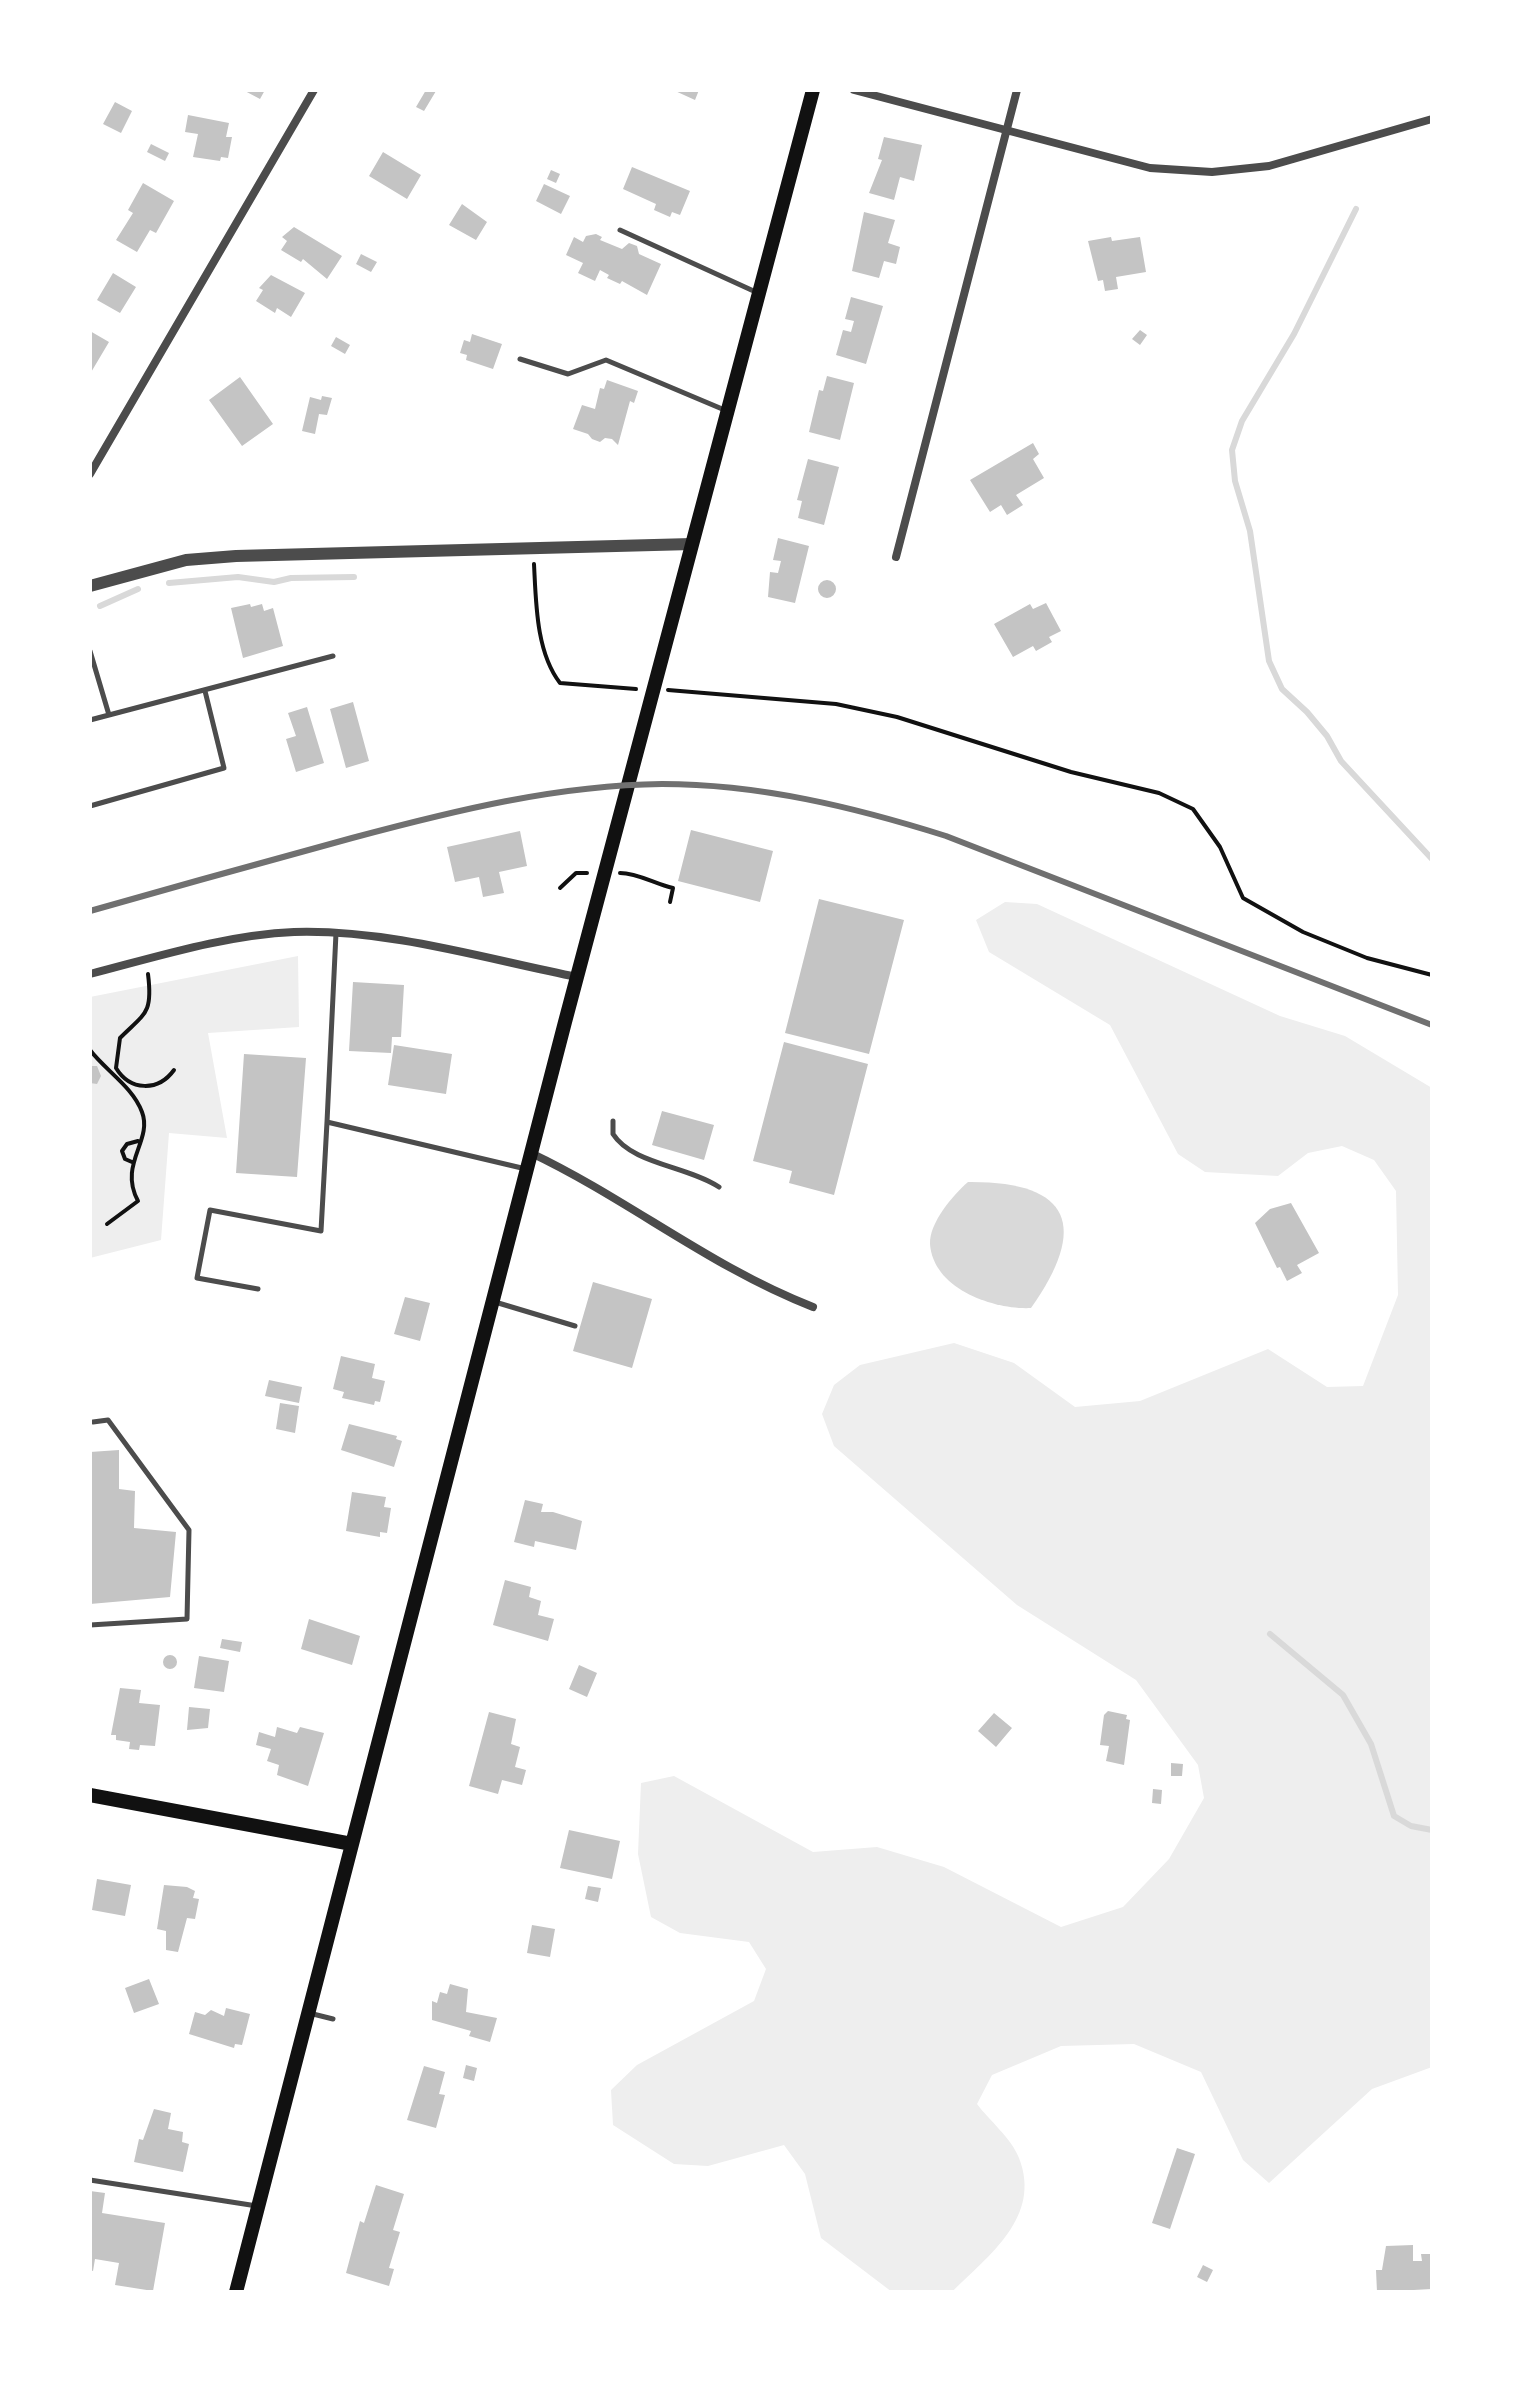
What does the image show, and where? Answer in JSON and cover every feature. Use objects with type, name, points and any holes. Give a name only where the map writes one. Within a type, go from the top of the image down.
[{"type":"main road","points":[[236,2292],[577,977],[813,90]]},
{"type":"main road","points":[[90,1795],[352,1844]]},
{"type":"street","points":[[90,474],[314,90]]},
{"type":"street","points":[[854,90],[1150,168],[1212,172],[1269,166],[1432,119]]},
{"type":"street","points":[[896,557],[1017,90]]},
{"type":"street","points":[[90,586],[186,560],[236,556],[692,544]]},
{"type":"street","points":[[90,974],[247,937],[294,932],[336,933],[399,942],[577,977]]},
{"type":"street","points":[[531,1153],[593,1184],[742,1276],[813,1307]]},
{"type":"lane","points":[[620,230],[759,293]]},
{"type":"lane","points":[[520,359],[568,374],[606,360],[727,412]]},
{"type":"lane","points":[[90,651],[109,715]]},
{"type":"lane","points":[[90,720],[333,656]]},
{"type":"lane","points":[[90,806],[224,768],[205,691]]},
{"type":"lane","points":[[258,1289],[197,1278],[210,1210],[321,1231],[336,933]]},
{"type":"lane","points":[[613,1121],[613,1134],[631,1153],[698,1174],[719,1187]]},
{"type":"lane","points":[[327,1122],[527,1169]]},
{"type":"lane","points":[[492,1302],[575,1326]]},
{"type":"lane","points":[[90,1625],[187,1619],[189,1530],[108,1420],[93,1422]]},
{"type":"lane","points":[[308,2012],[333,2019]]},
{"type":"lane","points":[[90,2180],[258,2206]]},
{"type":"path","points":[[535,580],[547,655],[551,671],[560,683],[647,689]]},
{"type":"path","points":[[663,690],[852,707],[897,717],[1071,772],[1159,793],[1193,809],[1220,847],[1243,898],[1303,932],[1367,958],[1432,975]]},
{"type":"path","points":[[147,960],[150,1004],[141,1022],[125,1032],[117,1045],[116,1068],[119,1079],[132,1085],[153,1086],[162,1083],[174,1070]]},
{"type":"path","points":[[90,1050],[129,1091],[142,1112],[144,1124],[138,1152],[132,1162],[132,1190],[138,1201],[107,1224]]},
{"type":"path","points":[[132,1162],[122,1151],[127,1144],[138,1141]]},
{"type":"shaded area","points":[[1005,902],[1037,904],[1280,1016],[1345,1036],[1432,1088],[1432,2067],[1372,2089],[1269,2183],[1243,2160],[1201,2072],[1134,2044],[1061,2046],[992,2075],[977,2104],[1006,2137],[1019,2158],[1024,2179],[1023,2199],[1018,2217],[1008,2233],[952,2292],[892,2292],[821,2238],[805,2174],[784,2145],[708,2166],[674,2164],[613,2125],[611,2090],[637,2065],[754,2001],[766,1969],[749,1942],[680,1933],[651,1917],[638,1854],[641,1783],[674,1776],[813,1852],[877,1847],[944,1867],[1061,1927],[1123,1907],[1169,1859],[1204,1798],[1198,1765],[1136,1680],[1017,1605],[834,1446],[822,1414],[834,1385],[860,1365],[954,1343],[1014,1363],[1075,1407],[1140,1401],[1268,1349],[1327,1387],[1363,1386],[1398,1295],[1396,1191],[1374,1160],[1342,1146],[1308,1153],[1278,1176],[1205,1172],[1178,1154],[1110,1025],[989,952],[976,920]]},
{"type":"shaded area","points":[[298,956],[299,1027],[208,1033],[227,1138],[169,1133],[161,1240],[90,1258],[90,997]]},
{"type":"shaded area","points":[[968,1182],[1003,1184],[1029,1190],[1048,1200],[1060,1214],[1064,1232],[1060,1254],[1031,1308],[1000,1305],[968,1294],[942,1273],[934,1260],[930,1244],[933,1227],[949,1202]]},
{"type":"building","points":[[243,90],[265,90],[260,99]]},
{"type":"building","points":[[426,90],[436,91],[424,111],[416,107]]},
{"type":"building","points":[[673,90],[699,90],[695,100]]},
{"type":"building","points":[[115,102],[132,111],[121,133],[103,124]]},
{"type":"building","points":[[188,115],[229,123],[226,137],[232,137],[228,158],[221,157],[220,161],[193,157],[198,134],[185,132]]},
{"type":"building","points":[[884,137],[922,145],[914,181],[900,177],[894,200],[869,193],[882,160],[878,159]]},
{"type":"building","points":[[151,144],[169,153],[165,161],[147,152]]},
{"type":"building","points":[[383,152],[421,175],[407,199],[369,176]]},
{"type":"building","points":[[632,167],[690,191],[680,215],[672,212],[670,217],[654,210],[656,204],[623,189]]},
{"type":"building","points":[[551,170],[560,174],[556,183],[547,179]]},
{"type":"building","points":[[143,183],[174,201],[156,233],[150,230],[137,252],[116,240],[133,213],[128,210]]},
{"type":"building","points":[[544,184],[570,196],[561,214],[536,201]]},
{"type":"building","points":[[462,204],[487,222],[476,240],[449,225]]},
{"type":"building","points":[[864,212],[895,220],[888,243],[900,247],[896,264],[884,261],[879,278],[852,271]]},
{"type":"building","points":[[294,227],[342,256],[327,279],[303,259],[301,262],[281,250],[287,241],[282,237]]},
{"type":"building","points":[[596,234],[602,237],[600,240],[622,249],[629,243],[637,246],[639,254],[661,264],[647,295],[622,281],[620,284],[607,278],[609,275],[600,270],[595,281],[578,273],[583,263],[566,255],[574,237],[583,242],[586,236]]},
{"type":"building","points":[[1111,237],[1112,241],[1140,237],[1146,272],[1116,277],[1118,289],[1105,291],[1103,280],[1098,281],[1088,241]]},
{"type":"building","points":[[361,254],[377,262],[371,272],[356,264]]},
{"type":"building","points":[[113,273],[136,287],[120,313],[97,300]]},
{"type":"building","points":[[271,275],[305,293],[291,317],[277,308],[275,313],[256,301],[263,290],[259,288]]},
{"type":"building","points":[[851,297],[883,306],[866,364],[836,355],[843,330],[851,332],[854,321],[845,319]]},
{"type":"building","points":[[1140,330],[1147,335],[1140,345],[1132,339]]},
{"type":"building","points":[[90,331],[109,342],[90,374]]},
{"type":"building","points":[[472,334],[502,344],[493,369],[466,360],[467,355],[460,353],[464,340],[470,342]]},
{"type":"building","points":[[336,337],[350,345],[345,354],[331,346]]},
{"type":"building","points":[[827,376],[854,383],[840,440],[809,432],[819,390],[823,391]]},
{"type":"building","points":[[240,377],[273,424],[242,446],[209,400]]},
{"type":"building","points":[[607,380],[638,391],[634,403],[630,401],[618,445],[612,439],[605,438],[600,442],[573,429],[582,405],[595,409],[600,388],[604,389]]},
{"type":"building","points":[[322,396],[332,398],[327,415],[319,414],[315,434],[302,431],[310,397],[321,400]]},
{"type":"building","points":[[1033,443],[1039,454],[1033,459],[1044,478],[1016,495],[1023,505],[1007,515],[1001,505],[990,512],[970,480]]},
{"type":"building","points":[[808,459],[839,467],[824,525],[798,518],[802,501],[797,500]]},
{"type":"building","points":[[778,538],[809,546],[795,603],[768,597],[770,572],[778,573],[781,561],[773,560]]},
{"type":"building","points":[[827,580],[836,589],[827,598],[818,589]]},
{"type":"building","points":[[1046,603],[1061,631],[1049,637],[1052,642],[1036,651],[1033,646],[1013,657],[994,624],[1030,604],[1033,609]]},
{"type":"building","points":[[250,604],[251,607],[262,604],[264,611],[273,608],[283,646],[243,658],[231,608]]},
{"type":"building","points":[[353,702],[369,761],[346,768],[330,709]]},
{"type":"building","points":[[307,707],[324,763],[296,772],[286,739],[296,736],[288,713]]},
{"type":"building","points":[[691,830],[773,851],[760,902],[678,881]]},
{"type":"building","points":[[520,831],[527,866],[499,872],[504,893],[483,897],[479,877],[455,882],[447,847]]},
{"type":"building","points":[[819,899],[904,920],[869,1054],[785,1033]]},
{"type":"building","points":[[353,982],[404,985],[401,1037],[392,1037],[391,1053],[349,1051]]},
{"type":"building","points":[[784,1042],[868,1064],[834,1195],[789,1183],[792,1171],[753,1161]]},
{"type":"building","points":[[394,1045],[452,1054],[446,1094],[388,1085]]},
{"type":"building","points":[[244,1054],[306,1058],[297,1177],[236,1173]]},
{"type":"building","points":[[90,1066],[97,1066],[101,1076],[97,1084],[90,1083]]},
{"type":"building","points":[[662,1111],[714,1125],[704,1160],[652,1145]]},
{"type":"building","points":[[1291,1203],[1319,1253],[1297,1265],[1302,1273],[1287,1281],[1280,1267],[1277,1268],[1255,1223],[1270,1209]]},
{"type":"building","points":[[593,1282],[652,1299],[632,1368],[573,1351]]},
{"type":"building","points":[[405,1297],[430,1303],[420,1341],[394,1334]]},
{"type":"building","points":[[341,1356],[375,1364],[372,1378],[385,1381],[380,1402],[375,1401],[374,1405],[342,1398],[344,1392],[333,1389]]},
{"type":"building","points":[[269,1380],[302,1387],[299,1403],[265,1396]]},
{"type":"building","points":[[280,1403],[299,1406],[295,1433],[276,1429]]},
{"type":"building","points":[[349,1424],[397,1436],[396,1439],[402,1441],[394,1467],[341,1450]]},
{"type":"building","points":[[119,1450],[119,1489],[135,1491],[134,1528],[176,1532],[170,1597],[90,1604],[90,1452]]},
{"type":"building","points":[[352,1492],[386,1497],[384,1507],[391,1508],[387,1533],[380,1532],[380,1537],[346,1531]]},
{"type":"building","points":[[525,1500],[543,1504],[541,1512],[553,1512],[582,1521],[576,1550],[535,1541],[534,1547],[514,1542]]},
{"type":"building","points":[[505,1580],[531,1587],[529,1597],[541,1601],[538,1615],[554,1619],[548,1641],[493,1625]]},
{"type":"building","points":[[309,1619],[360,1636],[352,1665],[301,1649]]},
{"type":"building","points":[[222,1639],[242,1642],[240,1652],[220,1648]]},
{"type":"building","points":[[170,1655],[177,1662],[170,1669],[163,1662]]},
{"type":"building","points":[[199,1656],[229,1661],[224,1692],[194,1688]]},
{"type":"building","points":[[579,1665],[597,1673],[587,1697],[569,1689]]},
{"type":"building","points":[[120,1688],[141,1690],[139,1703],[160,1705],[155,1746],[140,1745],[139,1750],[129,1749],[130,1742],[116,1740],[116,1735],[111,1735]]},
{"type":"building","points":[[189,1707],[210,1709],[208,1728],[187,1730]]},
{"type":"building","points":[[1108,1711],[1127,1715],[1126,1719],[1130,1720],[1124,1765],[1106,1761],[1109,1746],[1100,1745],[1104,1715]]},
{"type":"building","points":[[489,1712],[516,1719],[511,1744],[520,1747],[515,1767],[526,1770],[522,1785],[502,1780],[498,1794],[469,1786]]},
{"type":"building","points":[[994,1713],[1012,1728],[996,1747],[978,1731]]},
{"type":"building","points":[[277,1727],[297,1733],[300,1727],[324,1733],[308,1786],[277,1775],[279,1765],[267,1761],[271,1749],[256,1745],[259,1732],[275,1737]]},
{"type":"building","points":[[1171,1763],[1183,1764],[1182,1776],[1171,1776]]},
{"type":"building","points":[[1153,1789],[1162,1790],[1161,1804],[1152,1803]]},
{"type":"building","points":[[569,1830],[620,1841],[612,1879],[560,1868]]},
{"type":"building","points":[[97,1879],[131,1885],[125,1916],[92,1910]]},
{"type":"building","points":[[164,1885],[187,1887],[195,1891],[193,1898],[199,1899],[195,1919],[187,1918],[178,1952],[166,1950],[166,1931],[157,1929]]},
{"type":"building","points":[[588,1886],[601,1888],[598,1902],[585,1899]]},
{"type":"building","points":[[532,1925],[555,1929],[550,1957],[527,1953]]},
{"type":"building","points":[[149,1979],[159,2004],[134,2013],[125,1988]]},
{"type":"building","points":[[450,1984],[468,1989],[466,2012],[497,2018],[490,2042],[469,2036],[471,2031],[432,2020],[432,2001],[437,2003],[440,1992],[447,1994]]},
{"type":"building","points":[[226,2008],[250,2014],[242,2045],[235,2044],[234,2048],[189,2034],[195,2012],[205,2015],[211,2010],[224,2016]]},
{"type":"building","points":[[466,2065],[477,2068],[474,2081],[463,2078]]},
{"type":"building","points":[[424,2066],[445,2072],[439,2094],[445,2095],[436,2128],[407,2120]]},
{"type":"building","points":[[154,2109],[171,2113],[168,2129],[183,2132],[182,2142],[189,2144],[183,2172],[134,2162],[139,2139],[143,2140]]},
{"type":"building","points":[[1177,2148],[1195,2154],[1170,2229],[1152,2223]]},
{"type":"building","points":[[376,2185],[404,2194],[393,2230],[400,2232],[389,2268],[394,2269],[389,2286],[346,2273],[360,2221],[364,2223]]},
{"type":"building","points":[[90,2191],[105,2193],[102,2213],[165,2223],[153,2291],[115,2285],[119,2263],[95,2259],[93,2271],[90,2270]]},
{"type":"building","points":[[1413,2245],[1413,2261],[1422,2261],[1421,2254],[1431,2254],[1432,2289],[1377,2292],[1376,2270],[1382,2270],[1386,2246]]},
{"type":"building","points":[[1203,2265],[1213,2270],[1207,2282],[1197,2277]]},
{"type":"waterway","points":[[1356,209],[1294,334],[1242,421],[1232,450],[1235,481],[1250,531],[1269,661],[1282,689],[1307,712],[1327,736],[1341,761],[1432,859]]},
{"type":"waterway","points":[[169,583],[238,577],[274,582],[291,578],[354,577]]},
{"type":"waterway","points":[[100,606],[138,589]]},
{"type":"waterway","points":[[1270,1634],[1343,1695],[1371,1744],[1394,1816],[1411,1826],[1432,1830]]},
{"type":"railway","points":[[90,911],[352,838],[506,801],[623,786],[662,784],[734,788],[806,799],[946,836],[1432,1025]]}]
